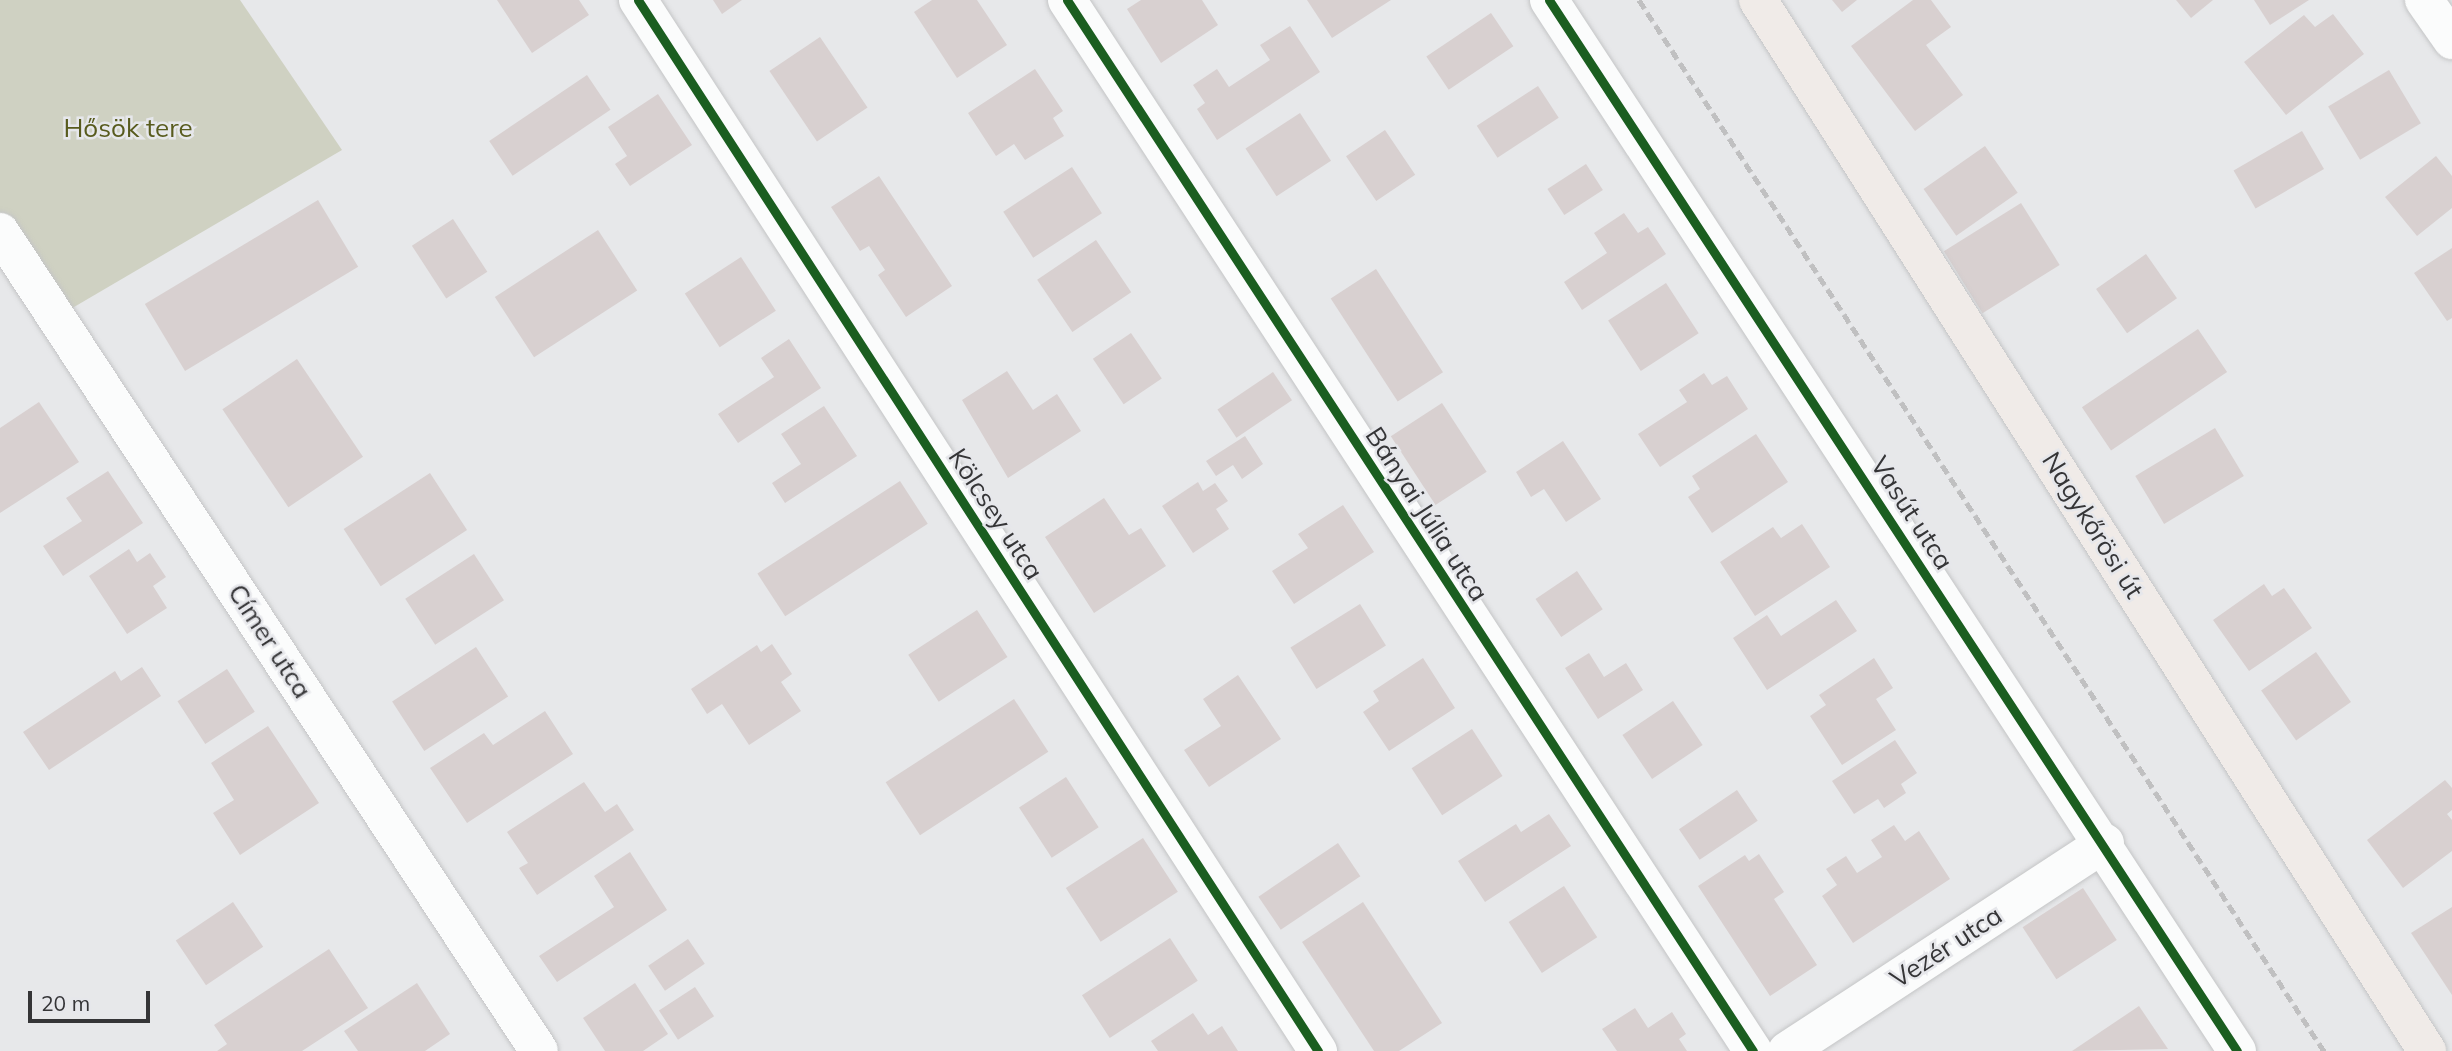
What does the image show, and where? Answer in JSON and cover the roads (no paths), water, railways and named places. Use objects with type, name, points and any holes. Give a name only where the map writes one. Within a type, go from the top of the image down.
[{"type":"main road","name":"Nagykőrösi út","points":[[1758,0],[2427,1051]]},
{"type":"street","name":"Kölcsey utca","points":[[638,0],[1318,1051]]},
{"type":"street","name":"Bányai Júlia utca","points":[[1067,0],[1753,1051]]},
{"type":"street","name":"Vasút utca","points":[[1549,0],[2105,843],[2237,1051]]},
{"type":"street","points":[[2424,0],[2452,40]]},
{"type":"street","name":"Címer utca","points":[[0,232],[539,1051]]},
{"type":"street","name":"Vezér utca","points":[[1787,1051],[2105,843]]},
{"type":"railway","points":[[1639,0],[2324,1051]]},
{"type":"park label","name":"Hősök tere","points":[[128,128]]}]
